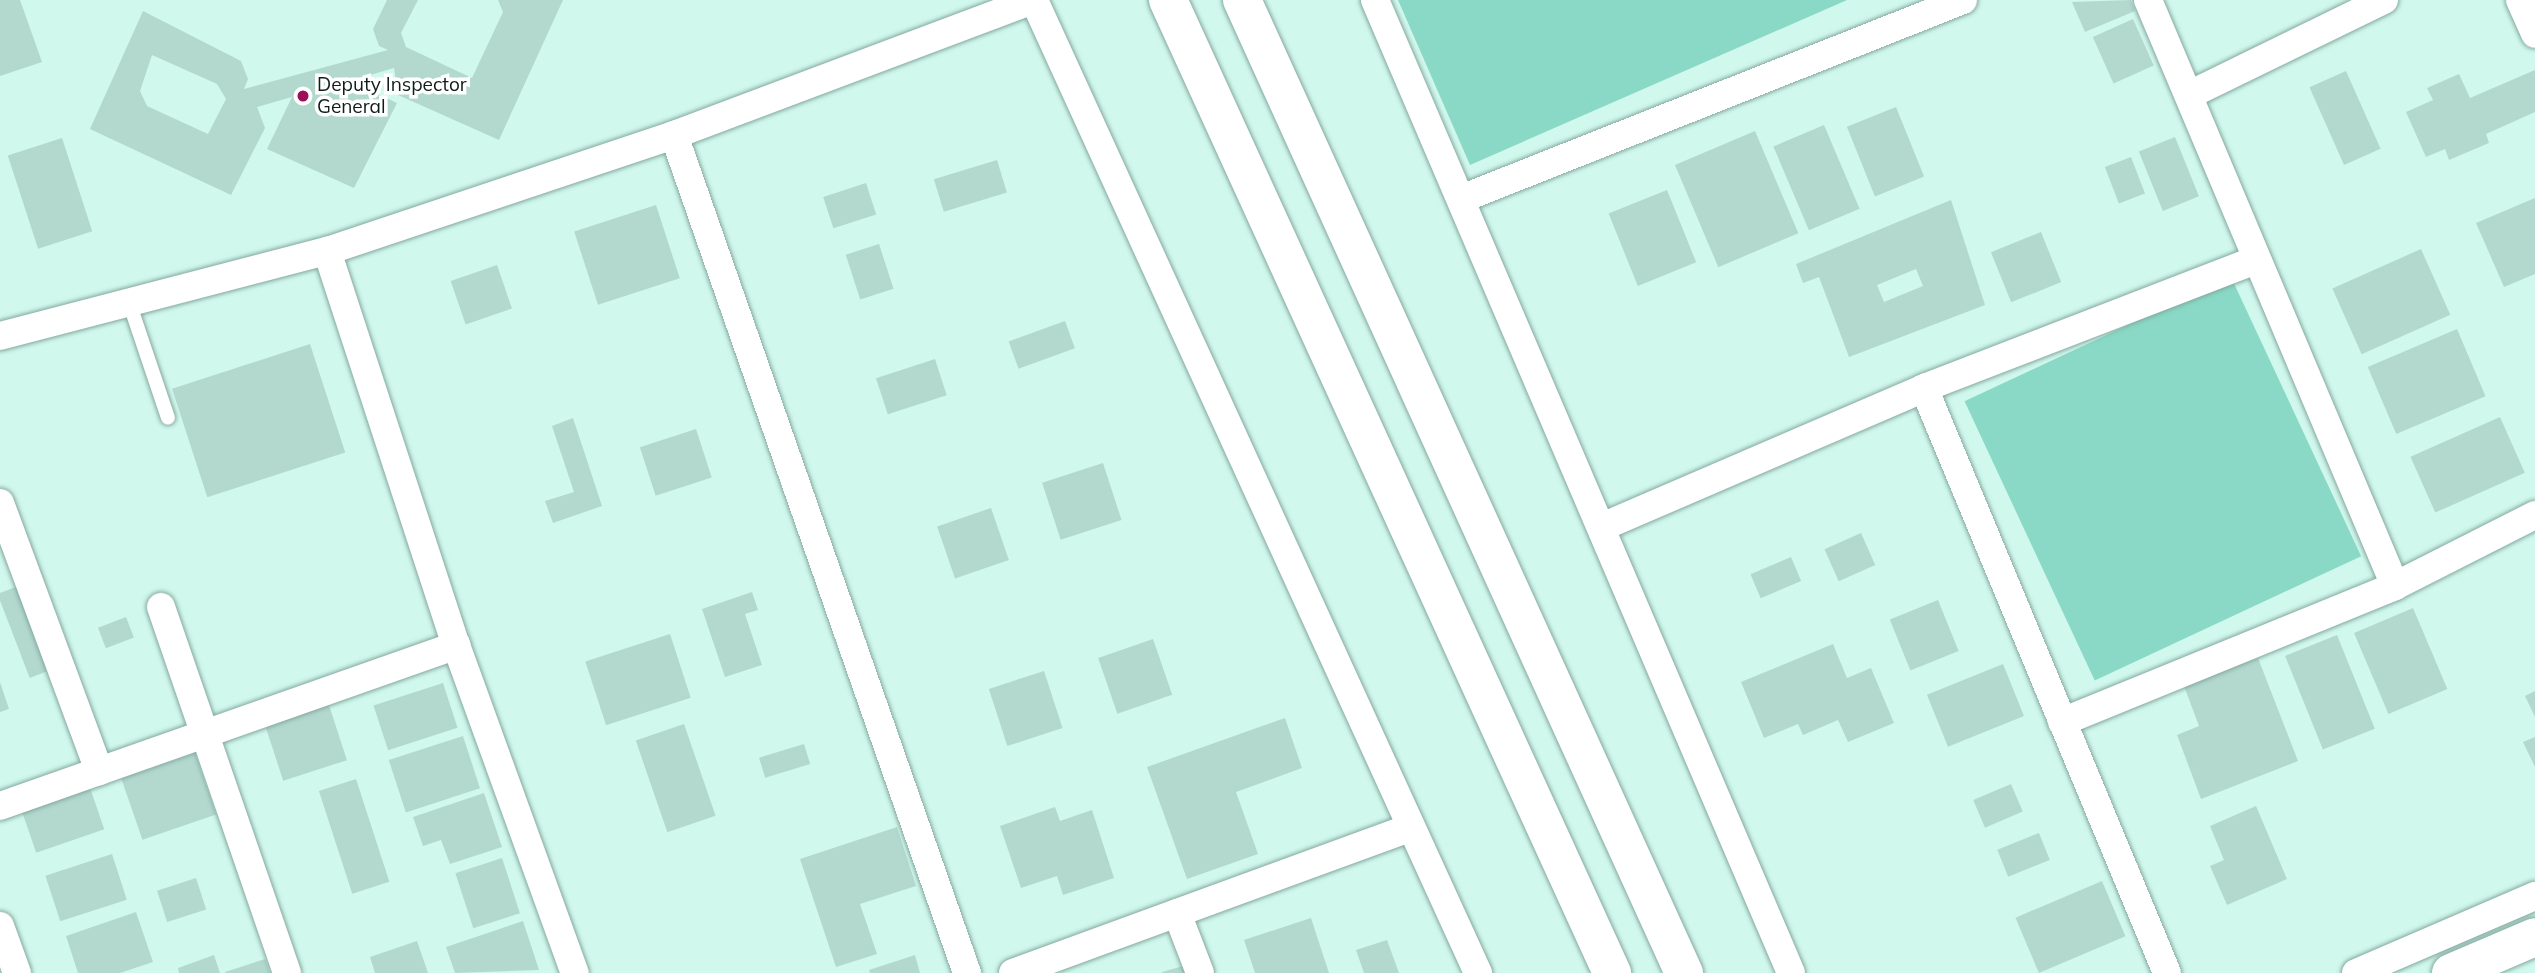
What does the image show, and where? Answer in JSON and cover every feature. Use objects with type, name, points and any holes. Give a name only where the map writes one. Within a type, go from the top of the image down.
[{"type":"main road","points":[[1168,0],[1612,973]]},
{"type":"main road","points":[[1242,0],[1684,973]]},
{"type":"main road","points":[[2451,973],[2535,937]]},
{"type":"street","points":[[0,336],[327,251],[674,135],[1034,0],[1478,973]]},
{"type":"street","points":[[1375,0],[1604,526],[1791,973]]},
{"type":"street","points":[[1461,198],[1963,0]]},
{"type":"street","points":[[2148,0],[2189,95],[2253,261],[2395,586]]},
{"type":"street","points":[[2189,95],[2384,0]]},
{"type":"street","points":[[2520,0],[2535,34]]},
{"type":"street","points":[[674,135],[967,973]]},
{"type":"street","points":[[327,251],[456,645],[575,973]]},
{"type":"street","points":[[1604,526],[1924,388],[2253,261]]},
{"type":"street","points":[[1924,388],[2167,973]]},
{"type":"street","points":[[0,503],[6,537],[99,771]]},
{"type":"street","points":[[2062,722],[2395,586],[2535,514]]},
{"type":"street","points":[[161,607],[288,973]]},
{"type":"street","points":[[0,806],[456,645]]},
{"type":"street","points":[[1013,973],[1411,827]]},
{"type":"street","points":[[2356,973],[2535,896]]},
{"type":"street","points":[[1177,913],[1200,973]]},
{"type":"street","points":[[0,926],[17,973]]},
{"type":"lane","points":[[129,303],[168,418]]},
{"type":"green space","points":[[1398,0],[1847,0],[1470,165]]},
{"type":"green space","points":[[2231,277],[2361,556],[2095,680],[1965,401]]},
{"type":"building","points":[[0,0],[20,0],[42,62],[0,76]]},
{"type":"building","name":"Deputy Inspector General","points":[[387,0],[418,0],[401,33],[406,47],[472,78],[503,12],[498,0],[563,0],[499,140],[398,95],[394,68],[350,81],[397,103],[354,188],[267,149],[292,97],[257,107],[265,128],[231,195],[90,129],[143,11],[241,61],[248,79],[244,89],[388,50],[379,46],[373,29]],"holes":[[[152,55],[217,84],[226,99],[208,134],[147,106],[140,91]]]},
{"type":"building","points":[[2131,0],[2135,11],[2085,32],[2072,2]]},
{"type":"building","points":[[2133,19],[2154,66],[2114,83],[2093,37]]},
{"type":"building","points":[[2535,70],[2535,112],[2486,134],[2489,143],[2449,160],[2445,149],[2426,157],[2406,112],[2433,100],[2427,88],[2459,74],[2470,98]]},
{"type":"building","points":[[2346,71],[2381,149],[2344,165],[2309,87]]},
{"type":"building","points":[[1896,107],[1924,177],[1875,196],[1847,127]]},
{"type":"building","points":[[1824,125],[1860,209],[1809,230],[1773,146]]},
{"type":"building","points":[[1755,131],[1798,233],[1718,267],[1675,165]]},
{"type":"building","points":[[2175,137],[2199,196],[2163,211],[2139,152]]},
{"type":"building","points":[[62,138],[92,231],[38,249],[8,156]]},
{"type":"building","points":[[2131,157],[2145,193],[2119,203],[2105,167]]},
{"type":"building","points":[[997,160],[1007,193],[944,212],[934,179]]},
{"type":"building","points":[[866,183],[876,214],[833,228],[823,197]]},
{"type":"building","points":[[1667,190],[1696,262],[1638,286],[1609,214]]},
{"type":"building","points":[[2535,198],[2535,274],[2504,287],[2476,223]]},
{"type":"building","points":[[1951,200],[1985,305],[1849,357],[1819,277],[1803,283],[1796,264]],"holes":[[[1916,269],[1923,286],[1884,302],[1877,285]]]},
{"type":"building","points":[[656,205],[680,278],[598,305],[574,232]]},
{"type":"building","points":[[2041,232],[2061,282],[2011,302],[1991,252]]},
{"type":"building","points":[[879,244],[894,289],[860,300],[846,255]]},
{"type":"building","points":[[2421,249],[2450,315],[2362,354],[2332,288]]},
{"type":"building","points":[[497,265],[512,308],[466,324],[451,281]]},
{"type":"building","points":[[1065,321],[1075,348],[1019,369],[1009,342]]},
{"type":"building","points":[[2457,329],[2486,396],[2396,434],[2368,367]]},
{"type":"building","points":[[310,344],[345,452],[207,497],[172,389]]},
{"type":"building","points":[[935,359],[947,395],[888,414],[876,378]]},
{"type":"building","points":[[2500,417],[2525,473],[2435,513],[2410,457]]},
{"type":"building","points":[[573,418],[602,506],[553,523],[545,501],[574,492],[552,426]]},
{"type":"building","points":[[696,429],[712,478],[656,496],[640,447]]},
{"type":"building","points":[[1103,463],[1122,520],[1061,540],[1042,483]]},
{"type":"building","points":[[991,508],[1009,560],[955,579],[937,527]]},
{"type":"building","points":[[1861,533],[1875,565],[1839,581],[1824,549]]},
{"type":"building","points":[[1791,557],[1801,581],[1761,598],[1750,574]]},
{"type":"building","points":[[18,586],[50,670],[30,678],[0,600],[0,593]]},
{"type":"building","points":[[752,592],[758,610],[745,614],[762,665],[725,677],[702,609]]},
{"type":"building","points":[[1938,600],[1959,651],[1910,670],[1890,619]]},
{"type":"building","points":[[2413,608],[2447,689],[2388,714],[2354,633]]},
{"type":"building","points":[[126,617],[134,638],[106,648],[98,628]]},
{"type":"building","points":[[670,634],[691,698],[606,725],[585,662]]},
{"type":"building","points":[[2337,635],[2375,729],[2323,750],[2285,656]]},
{"type":"building","points":[[1153,639],[1172,695],[1117,714],[1098,658]]},
{"type":"building","points":[[1833,644],[1847,678],[1871,668],[1894,723],[1848,742],[1838,720],[1803,735],[1798,724],[1764,738],[1741,682]]},
{"type":"building","points":[[2258,658],[2298,761],[2201,799],[2177,735],[2199,726],[2184,686]]},
{"type":"building","points":[[2003,664],[2024,716],[1948,747],[1927,695]]},
{"type":"building","points":[[1044,671],[1063,728],[1007,746],[989,689]]},
{"type":"building","points":[[0,682],[9,709],[0,712]]},
{"type":"building","points":[[443,683],[458,728],[388,750],[374,706]]},
{"type":"building","points":[[2535,691],[2535,717],[2525,696]]},
{"type":"building","points":[[329,705],[347,760],[283,781],[265,726]]},
{"type":"building","points":[[1285,718],[1302,768],[1236,792],[1258,854],[1187,879],[1147,767]]},
{"type":"building","points":[[684,724],[716,816],[667,832],[636,741]]},
{"type":"building","points":[[463,736],[480,788],[406,812],[389,760]]},
{"type":"building","points":[[2535,737],[2535,767],[2523,742]]},
{"type":"building","points":[[804,744],[810,764],[765,778],[759,758]]},
{"type":"building","points":[[195,753],[216,814],[142,840],[121,778]]},
{"type":"building","points":[[356,779],[389,882],[352,894],[319,791]]},
{"type":"building","points":[[88,782],[104,829],[36,853],[20,805]]},
{"type":"building","points":[[2011,784],[2023,812],[1985,828],[1973,800]]},
{"type":"building","points":[[484,793],[502,847],[450,864],[441,840],[423,846],[413,817]]},
{"type":"building","points":[[2256,806],[2287,879],[2227,905],[2210,866],[2224,860],[2210,826]]},
{"type":"building","points":[[1055,807],[1060,821],[1092,810],[1114,878],[1063,895],[1057,876],[1021,888],[1000,826]]},
{"type":"building","points":[[897,827],[916,886],[860,904],[877,954],[836,967],[800,859]]},
{"type":"building","points":[[2039,833],[2050,860],[2008,877],[1997,850]]},
{"type":"building","points":[[112,854],[127,900],[60,921],[45,876]]},
{"type":"building","points":[[502,858],[520,913],[473,928],[455,873]]},
{"type":"building","points":[[196,878],[206,909],[167,922],[157,891]]},
{"type":"building","points":[[2102,881],[2125,936],[2039,973],[2015,918]]},
{"type":"building","points":[[136,912],[153,962],[120,973],[78,973],[66,936]]},
{"type":"building","points":[[1311,918],[1329,973],[1255,973],[1244,940]]},
{"type":"building","points":[[523,921],[539,970],[455,973],[446,947]]},
{"type":"building","points":[[1387,940],[1399,973],[1364,973],[1356,950]]},
{"type":"building","points":[[417,941],[428,973],[375,973],[370,957]]},
{"type":"building","points":[[214,955],[220,973],[179,973],[178,968]]},
{"type":"building","points":[[915,955],[920,973],[870,973],[869,970]]},
{"type":"building","points":[[265,959],[270,973],[225,973],[225,972]]},
{"type":"building","points":[[1190,964],[1193,973],[1162,973],[1162,972]]},
{"type":"place","name":"Deputy Inspector General","points":[[303,96]]}]
